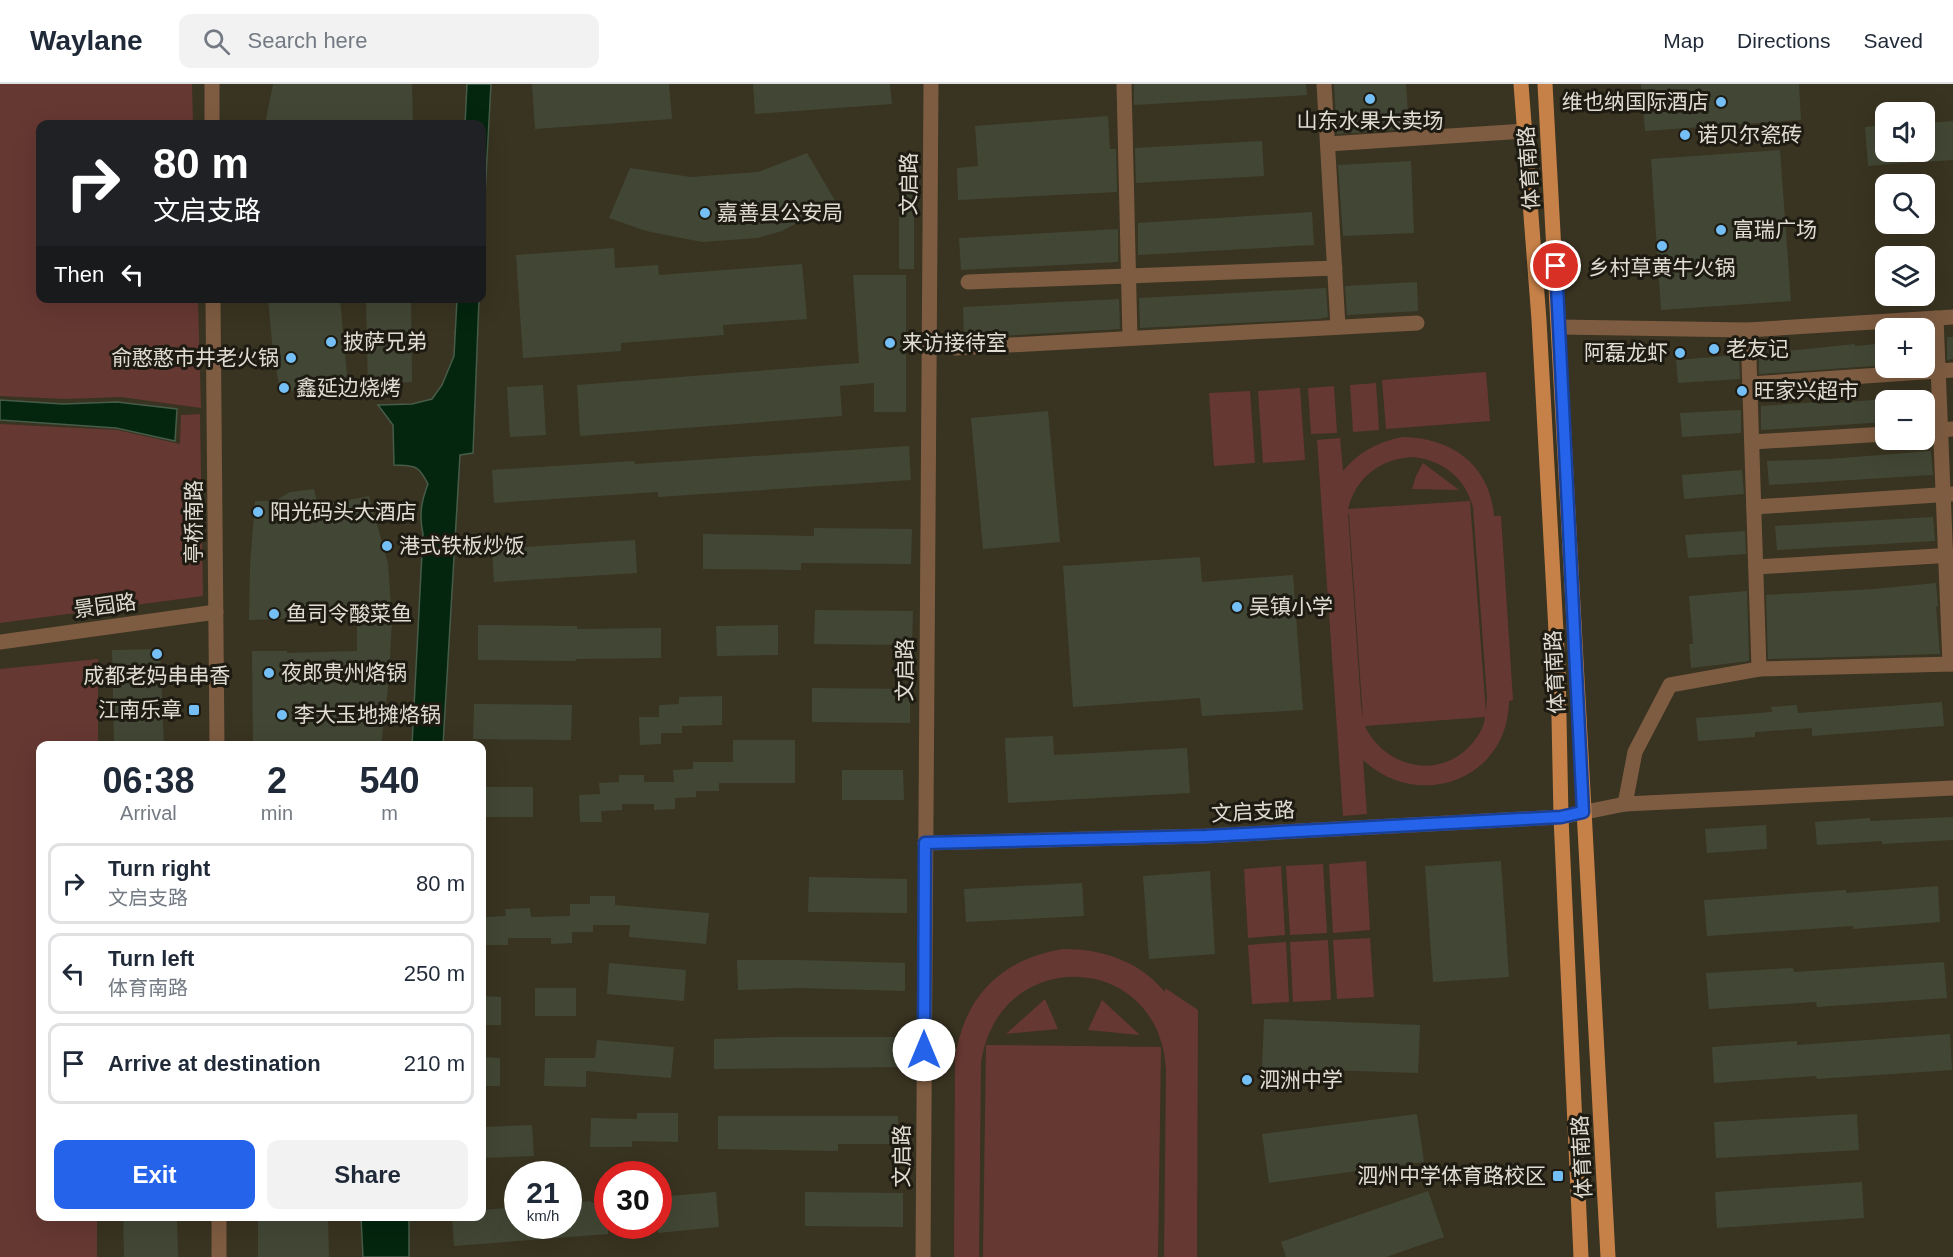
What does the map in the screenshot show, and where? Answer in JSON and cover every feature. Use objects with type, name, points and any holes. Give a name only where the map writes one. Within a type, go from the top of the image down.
[{"type":"main road","name":"体育南路","points":[[1521,84],[1539,320],[1557,657],[1561,817],[1581,1257]]},
{"type":"main road","name":"体育南路","points":[[1545,84],[1608,1257]]},
{"type":"street","points":[[212,84],[212,120]]},
{"type":"street","name":"文启路","points":[[923,1257],[931,84]]},
{"type":"street","points":[[1124,84],[1130,338]]},
{"type":"street","points":[[1324,84],[1338,327]]},
{"type":"street","points":[[1328,144],[1525,131]]},
{"type":"street","points":[[968,282],[1335,268]]},
{"type":"street","name":"亭桥南路","points":[[213,303],[217,741]]},
{"type":"street","points":[[1558,327],[1748,330],[1953,317]]},
{"type":"street","points":[[1625,804],[1635,752],[1670,685],[1759,669],[1952,664],[1946,371],[1936,318]]},
{"type":"street","points":[[955,348],[1417,323]]},
{"type":"street","points":[[1748,330],[1759,669]]},
{"type":"street","points":[[1750,384],[1946,371]]},
{"type":"street","points":[[1752,442],[1875,435]]},
{"type":"street","points":[[1754,507],[1948,494]]},
{"type":"street","points":[[1756,567],[1949,555]]},
{"type":"street","name":"景园路","points":[[0,642],[216,612]]},
{"type":"street","name":"文启支路","points":[[925,843],[1206,836],[1561,817],[1625,804],[1953,788]]},
{"type":"street","points":[[219,1221],[219,1257]]},
{"type":"shaded area","points":[[0,84],[192,84],[193,120],[36,120],[36,303],[198,303],[201,408],[121,397],[65,399],[0,396]]},
{"type":"shaded area","points":[[467,84],[491,84],[486,176],[486,120],[465,120]]},
{"type":"shaded area","points":[[457,303],[479,303],[473,453],[460,455],[443,741],[412,741],[423,534],[421,515],[428,484],[415,467],[394,465],[393,425],[378,405],[412,404],[432,399],[442,385],[454,356]]},
{"type":"shaded area","points":[[1486,372],[1490,421],[1386,429],[1382,380]]},
{"type":"shaded area","points":[[1376,383],[1379,430],[1353,432],[1350,385]]},
{"type":"shaded area","points":[[1334,386],[1337,433],[1311,434],[1308,388]]},
{"type":"shaded area","points":[[1300,388],[1305,460],[1263,463],[1258,391]]},
{"type":"shaded area","points":[[1250,391],[1255,463],[1214,466],[1209,393]]},
{"type":"shaded area","points":[[0,400],[63,404],[117,402],[177,409],[175,441],[116,428],[0,420]]},
{"type":"shaded area","points":[[200,414],[203,596],[0,623],[0,424],[117,430],[180,444],[181,415]]},
{"type":"shaded area","points":[[1403,437],[1437,443],[1465,458],[1485,482],[1494,516],[1501,516],[1513,700],[1509,701],[1505,728],[1494,751],[1477,768],[1457,780],[1434,785],[1409,784],[1385,776],[1363,760],[1367,814],[1343,816],[1317,440],[1340,438],[1343,471],[1363,453]],"holes":[[[1414,457],[1435,462],[1452,473],[1465,488],[1473,507],[1487,697],[1486,713],[1470,501],[1348,509],[1357,488],[1372,471],[1391,461]],[[1348,513],[1363,719],[1361,706]],[[1485,717],[1479,734],[1467,749],[1454,759],[1425,766],[1396,759],[1373,739],[1365,726]]]},
{"type":"shaded area","points":[[1423,463],[1459,490],[1412,489]]},
{"type":"shaded area","points":[[98,659],[98,741],[36,741],[36,1221],[97,1221],[97,1257],[0,1257],[0,669]]},
{"type":"shaded area","points":[[1366,861],[1370,930],[1333,933],[1329,864]]},
{"type":"shaded area","points":[[1323,864],[1327,933],[1290,935],[1286,866]]},
{"type":"shaded area","points":[[1281,866],[1285,935],[1248,938],[1244,869]]},
{"type":"shaded area","points":[[1370,938],[1374,997],[1337,999],[1333,940]]},
{"type":"shaded area","points":[[1328,940],[1331,1000],[1293,1002],[1290,942]]},
{"type":"shaded area","points":[[1286,942],[1289,1002],[1252,1004],[1248,945]]},
{"type":"shaded area","points":[[1063,949],[1092,951],[1119,959],[1144,972],[1165,992],[1165,988],[1198,1010],[1197,1257],[1164,1257],[1166,1070],[1157,1030],[1137,1002],[1109,984],[1078,977],[1045,981],[1016,997],[994,1024],[981,1063],[979,1257],[954,1257],[955,1059],[967,1017],[989,984],[1004,972],[1041,954]]},
{"type":"shaded area","points":[[1045,999],[1058,1029],[1006,1034]]},
{"type":"shaded area","points":[[1102,1000],[1140,1035],[1088,1030]]},
{"type":"shaded area","points":[[986,1045],[1161,1047],[1158,1257],[983,1257]]},
{"type":"shaded area","points":[[361,1221],[409,1221],[409,1257],[363,1257]]},
{"type":"building","points":[[273,84],[412,84],[413,120],[266,120]]},
{"type":"building","points":[[532,84],[669,84],[672,119],[535,129]]},
{"type":"building","points":[[753,84],[890,84],[892,104],[755,114]]},
{"type":"building","points":[[1134,84],[1306,84],[1307,95],[1134,105]]},
{"type":"building","name":"山东水果大卖场","points":[[1334,84],[1406,84],[1408,114],[1396,130],[1337,134]]},
{"type":"building","name":"维也纳国际酒店","points":[[1641,84],[1799,84],[1801,120],[1645,131]]},
{"type":"building","points":[[1108,116],[1110,149],[1116,149],[1117,192],[958,200],[957,168],[978,166],[975,126]]},
{"type":"building","points":[[1953,121],[1953,160],[1935,161],[1935,122]]},
{"type":"building","points":[[1875,126],[1875,162],[1917,162],[1868,166],[1865,127]]},
{"type":"building","points":[[1262,141],[1264,176],[1136,183],[1135,148]]},
{"type":"building","name":"富瑞广场","points":[[1780,150],[1791,301],[1661,310],[1651,159]]},
{"type":"building","points":[[807,153],[836,202],[782,231],[758,238],[702,242],[646,231],[609,218],[630,168],[691,177],[758,172]]},
{"type":"building","points":[[1411,161],[1414,233],[1343,236],[1338,165]]},
{"type":"building","points":[[914,188],[914,269],[899,269],[899,189]]},
{"type":"building","points":[[1312,212],[1314,245],[1138,255],[1138,223]]},
{"type":"building","points":[[1118,229],[1118,262],[961,270],[959,238]]},
{"type":"building","points":[[614,248],[615,268],[658,265],[659,275],[802,264],[807,319],[723,325],[724,335],[621,343],[621,351],[523,358],[516,255]]},
{"type":"building","points":[[853,275],[906,275],[906,412],[874,412],[874,383],[840,386],[842,416],[580,436],[577,385],[859,363]]},
{"type":"building","points":[[1417,282],[1418,311],[1347,315],[1345,286]]},
{"type":"building","points":[[1326,288],[1328,317],[1319,319],[1140,328],[1139,298]]},
{"type":"building","points":[[1119,299],[1120,329],[964,338],[963,307]]},
{"type":"building","points":[[268,303],[340,303],[349,398],[321,400],[319,388],[280,392]]},
{"type":"building","points":[[366,303],[411,303],[412,382],[392,383],[392,391],[368,391]]},
{"type":"building","points":[[1947,337],[1953,337],[1953,359],[1947,360]]},
{"type":"building","points":[[1855,344],[1855,346],[1875,344],[1875,366],[1759,374],[1759,354]]},
{"type":"building","points":[[1739,355],[1740,379],[1678,383],[1676,360]]},
{"type":"building","points":[[543,385],[546,435],[510,437],[507,387]]},
{"type":"building","points":[[1875,400],[1875,423],[1761,430],[1761,406],[1819,402],[1820,404]]},
{"type":"building","points":[[1741,410],[1741,433],[1682,437],[1680,413]]},
{"type":"building","points":[[1048,411],[1060,542],[983,549],[971,418]]},
{"type":"building","points":[[909,446],[911,480],[658,497],[658,492],[494,503],[492,470],[634,461],[635,464]]},
{"type":"building","points":[[1931,451],[1933,475],[1769,485],[1767,461]]},
{"type":"building","points":[[1742,470],[1744,494],[1684,499],[1682,475]]},
{"type":"building","points":[[314,489],[318,506],[369,496],[388,564],[392,619],[389,679],[382,741],[253,741],[252,651],[287,651],[287,653],[357,651],[357,617],[249,620],[255,501],[275,501],[290,492]]},
{"type":"building","points":[[1933,517],[1935,541],[1777,550],[1775,526]]},
{"type":"building","points":[[814,528],[912,529],[911,564],[801,563],[801,570],[703,569],[703,534],[814,536]]},
{"type":"building","points":[[1745,531],[1746,554],[1688,558],[1685,535]]},
{"type":"building","points":[[635,540],[637,573],[494,582],[492,549]]},
{"type":"building","points":[[1200,557],[1202,582],[1293,575],[1303,710],[1202,716],[1200,698],[1073,707],[1063,566]]},
{"type":"building","points":[[1936,583],[1940,654],[1768,659],[1766,595]]},
{"type":"building","points":[[1747,591],[1749,661],[1691,668],[1689,644],[1693,644],[1689,596]]},
{"type":"building","points":[[815,610],[913,611],[912,645],[814,644]]},
{"type":"building","points":[[478,625],[577,626],[577,629],[661,628],[661,658],[576,659],[576,661],[478,660]]},
{"type":"building","points":[[778,625],[778,655],[717,656],[716,626]]},
{"type":"building","points":[[160,649],[164,741],[114,741],[112,650]]},
{"type":"building","points":[[812,688],[910,689],[910,723],[812,722]]},
{"type":"building","points":[[722,696],[722,725],[682,726],[682,733],[661,733],[661,744],[640,745],[639,717],[659,717],[659,705],[679,704],[679,697]]},
{"type":"building","points":[[1942,702],[1944,726],[1812,736],[1812,728],[1755,732],[1755,737],[1698,741],[1696,718],[1772,712],[1771,707],[1797,705],[1798,713]]},
{"type":"building","points":[[474,704],[572,705],[571,740],[473,739]]},
{"type":"building","points":[[1053,736],[1054,755],[1187,748],[1190,793],[1008,803],[1005,738]]},
{"type":"building","points":[[733,740],[795,740],[795,783],[719,783],[719,791],[696,791],[696,797],[675,798],[675,809],[654,810],[654,804],[622,804],[622,810],[601,811],[602,822],[580,822],[579,795],[600,794],[599,783],[619,782],[619,775],[644,775],[644,782],[674,782],[673,770],[693,769],[693,762],[733,762]]},
{"type":"building","points":[[842,770],[903,770],[904,800],[842,800]]},
{"type":"building","points":[[486,787],[533,787],[533,817],[486,817]]},
{"type":"building","points":[[1953,817],[1953,840],[1817,845],[1815,822],[1870,818],[1870,821]]},
{"type":"building","points":[[1766,825],[1767,849],[1707,853],[1705,829]]},
{"type":"building","points":[[1501,861],[1509,977],[1433,982],[1425,866]]},
{"type":"building","points":[[1210,871],[1215,954],[1149,959],[1143,876]]},
{"type":"building","points":[[809,877],[907,879],[907,913],[808,912]]},
{"type":"building","points":[[1082,883],[1084,916],[966,922],[964,889]]},
{"type":"building","points":[[1938,886],[1940,922],[1707,936],[1704,900]]},
{"type":"building","points":[[590,896],[615,896],[615,905],[709,913],[706,944],[629,937],[630,925],[593,925],[593,932],[572,932],[572,943],[551,944],[551,938],[508,938],[508,945],[486,945],[486,917],[506,916],[505,909],[530,908],[531,917],[570,916],[570,904],[590,904]]},
{"type":"building","points":[[737,960],[905,963],[905,991],[799,988],[738,990]]},
{"type":"building","points":[[1944,962],[1947,998],[1817,1007],[1816,1002],[1709,1009],[1706,973],[1793,968],[1794,972]]},
{"type":"building","points":[[609,963],[686,970],[684,1001],[607,994]]},
{"type":"building","points":[[535,988],[576,988],[576,1016],[535,1016]]},
{"type":"building","points":[[486,996],[501,997],[501,1025],[486,1025]]},
{"type":"building","points":[[1264,1019],[1420,1025],[1418,1073],[1262,1068]]},
{"type":"building","points":[[1950,1034],[1952,1070],[1714,1083],[1712,1047],[1797,1041],[1797,1045]]},
{"type":"building","points":[[904,1037],[904,1067],[714,1069],[714,1039]]},
{"type":"building","points":[[597,1040],[674,1047],[671,1078],[586,1071],[586,1087],[544,1086],[545,1058],[595,1058]]},
{"type":"building","points":[[486,1057],[500,1058],[500,1086],[486,1086]]},
{"type":"building","points":[[637,1113],[678,1113],[678,1142],[632,1141],[632,1147],[590,1147],[591,1118],[637,1119]]},
{"type":"building","points":[[1417,1114],[1424,1162],[1269,1183],[1262,1134]]},
{"type":"building","points":[[1857,1114],[1859,1150],[1716,1158],[1714,1122]]},
{"type":"building","points":[[718,1116],[898,1116],[898,1144],[838,1144],[838,1151],[718,1149]]},
{"type":"building","points":[[532,1125],[534,1156],[486,1158],[486,1127]]},
{"type":"building","points":[[1862,1182],[1864,1218],[1717,1228],[1715,1192]]},
{"type":"building","points":[[1428,1191],[1444,1237],[1386,1257],[1286,1257],[1281,1242]]},
{"type":"building","points":[[716,1192],[719,1227],[672,1232],[672,1196]]},
{"type":"building","points":[[805,1192],[903,1193],[903,1227],[805,1226]]},
{"type":"building","points":[[582,1202],[594,1203],[594,1235],[582,1236]]},
{"type":"building","points":[[504,1208],[504,1239],[544,1239],[454,1246],[452,1221],[486,1221],[486,1210]]},
{"type":"building","points":[[123,1221],[177,1221],[178,1257],[124,1257]]},
{"type":"building","points":[[258,1221],[328,1221],[329,1257],[258,1257]]},
{"type":"place","name":"山东水果大卖场","points":[[1370,99]]},
{"type":"place","name":"维也纳国际酒店","points":[[1721,102]]},
{"type":"place","name":"诺贝尔瓷砖","points":[[1685,135]]},
{"type":"place","name":"嘉善县公安局","points":[[705,213]]},
{"type":"place","name":"富瑞广场","points":[[1721,230]]},
{"type":"place","name":"乡村草黄牛火锅","points":[[1662,246]]},
{"type":"place","name":"披萨兄弟","points":[[331,342]]},
{"type":"place","name":"来访接待室","points":[[890,343]]},
{"type":"place","name":"老友记","points":[[1714,349]]},
{"type":"place","name":"阿磊龙虾","points":[[1680,353]]},
{"type":"place","name":"俞憨憨市井老火锅","points":[[291,358]]},
{"type":"place","name":"鑫延边烧烤","points":[[284,388]]},
{"type":"place","name":"旺家兴超市","points":[[1742,391]]},
{"type":"place","name":"阳光码头大酒店","points":[[258,512]]},
{"type":"place","name":"港式铁板炒饭","points":[[387,546]]},
{"type":"place","name":"吴镇小学","points":[[1237,607]]},
{"type":"place","name":"鱼司令酸菜鱼","points":[[274,614]]},
{"type":"place","name":"成都老妈串串香","points":[[157,654]]},
{"type":"place","name":"夜郎贵州烙锅","points":[[269,673]]},
{"type":"place","name":"江南乐章","points":[[194,710]]},
{"type":"place","name":"李大玉地摊烙锅","points":[[282,715]]},
{"type":"place","name":"泗洲中学","points":[[1247,1080]]},
{"type":"place","name":"泗州中学体育路校区","points":[[1558,1176]]},
{"type":"route","points":[[924,1050],[925,843],[1206,836],[1561,817],[1583,812],[1556,266]]}]
